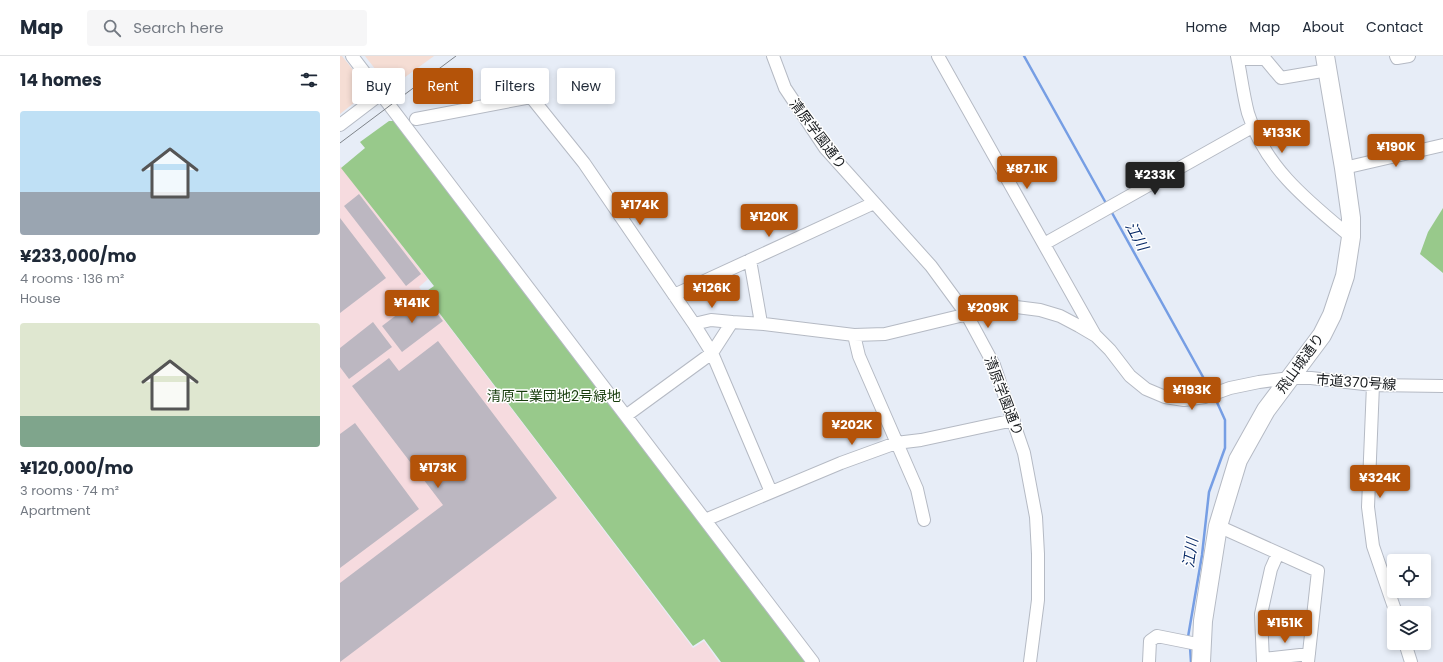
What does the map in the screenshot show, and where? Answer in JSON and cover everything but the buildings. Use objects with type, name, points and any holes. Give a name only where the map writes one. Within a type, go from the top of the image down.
[{"type":"highway","name":"飛山城通り","points":[[1202,653],[1206,599],[1218,526],[1238,460],[1266,410],[1314,347],[1332,316],[1342,288],[1351,237],[1351,218],[1326,63]]},
{"type":"street","points":[[352,56],[362,68]]},
{"type":"street","name":"清原学園通り","points":[[773,56],[784,88],[825,148],[931,266],[967,315],[994,365],[1024,453],[1036,516],[1038,600],[1030,662]]},
{"type":"street","points":[[938,56],[1096,336]]},
{"type":"street","points":[[1396,56],[1397,58],[1409,56]]},
{"type":"street","points":[[1326,63],[1281,78],[1265,59],[1238,58],[1248,113],[1274,164],[1287,181],[1351,237]]},
{"type":"street","points":[[416,119],[531,97],[584,163],[694,324],[712,353],[771,492]]},
{"type":"street","points":[[340,125],[368,104]]},
{"type":"street","points":[[390,104],[813,662]]},
{"type":"street","points":[[1044,244],[1254,126]]},
{"type":"street","points":[[1344,168],[1443,145]]},
{"type":"street","points":[[674,295],[874,203]]},
{"type":"street","points":[[750,260],[761,323]]},
{"type":"street","name":"市道370号線","points":[[694,324],[711,320],[761,323],[854,335],[885,334],[993,308],[1016,307],[1040,310],[1060,316],[1096,336],[1110,350],[1130,376],[1146,389],[1165,397],[1184,400],[1205,397],[1230,388],[1290,378],[1310,378],[1373,385],[1443,386]]},
{"type":"street","points":[[627,415],[712,353],[732,322]]},
{"type":"street","points":[[854,335],[859,356],[917,489],[924,520]]},
{"type":"street","points":[[1373,385],[1368,508],[1373,546],[1394,606]]},
{"type":"street","points":[[705,520],[771,492],[896,443],[921,440],[1014,420]]},
{"type":"street","points":[[1218,526],[1278,553],[1318,571],[1309,658],[1263,660],[1261,614],[1271,569],[1278,553]]},
{"type":"street","points":[[1149,662],[1150,641],[1157,636],[1202,653]]},
{"type":"street","points":[[1407,650],[1411,662]]},
{"type":"shaded area","points":[[340,56],[342,56],[352,68],[353,104],[340,114]]},
{"type":"shaded area","points":[[365,56],[434,56],[418,68],[413,68],[413,71],[405,77],[405,68],[374,68]]},
{"type":"shaded area","points":[[340,166],[428,279],[419,287],[693,648],[704,641],[719,662],[340,662]]},
{"type":"green space","name":"清原工業団地2号緑地","points":[[389,121],[396,121],[807,662],[721,662],[704,639],[693,646],[424,293],[434,286],[341,168],[365,148],[360,142]]},
{"type":"green space","points":[[1443,208],[1443,273],[1420,254],[1428,232]]},
{"type":"waterway","name":"江川","points":[[1024,56],[1107,205]]},
{"type":"waterway","name":"江川","points":[[1111,211],[1208,386]]},
{"type":"waterway","name":"江川","points":[[1189,638],[1202,555],[1209,492],[1225,448],[1225,420],[1216,400]]},
{"type":"waterway","name":"江川","points":[[1190,647],[1191,662]]},
{"type":"tram line","points":[[340,143],[456,56]]}]
